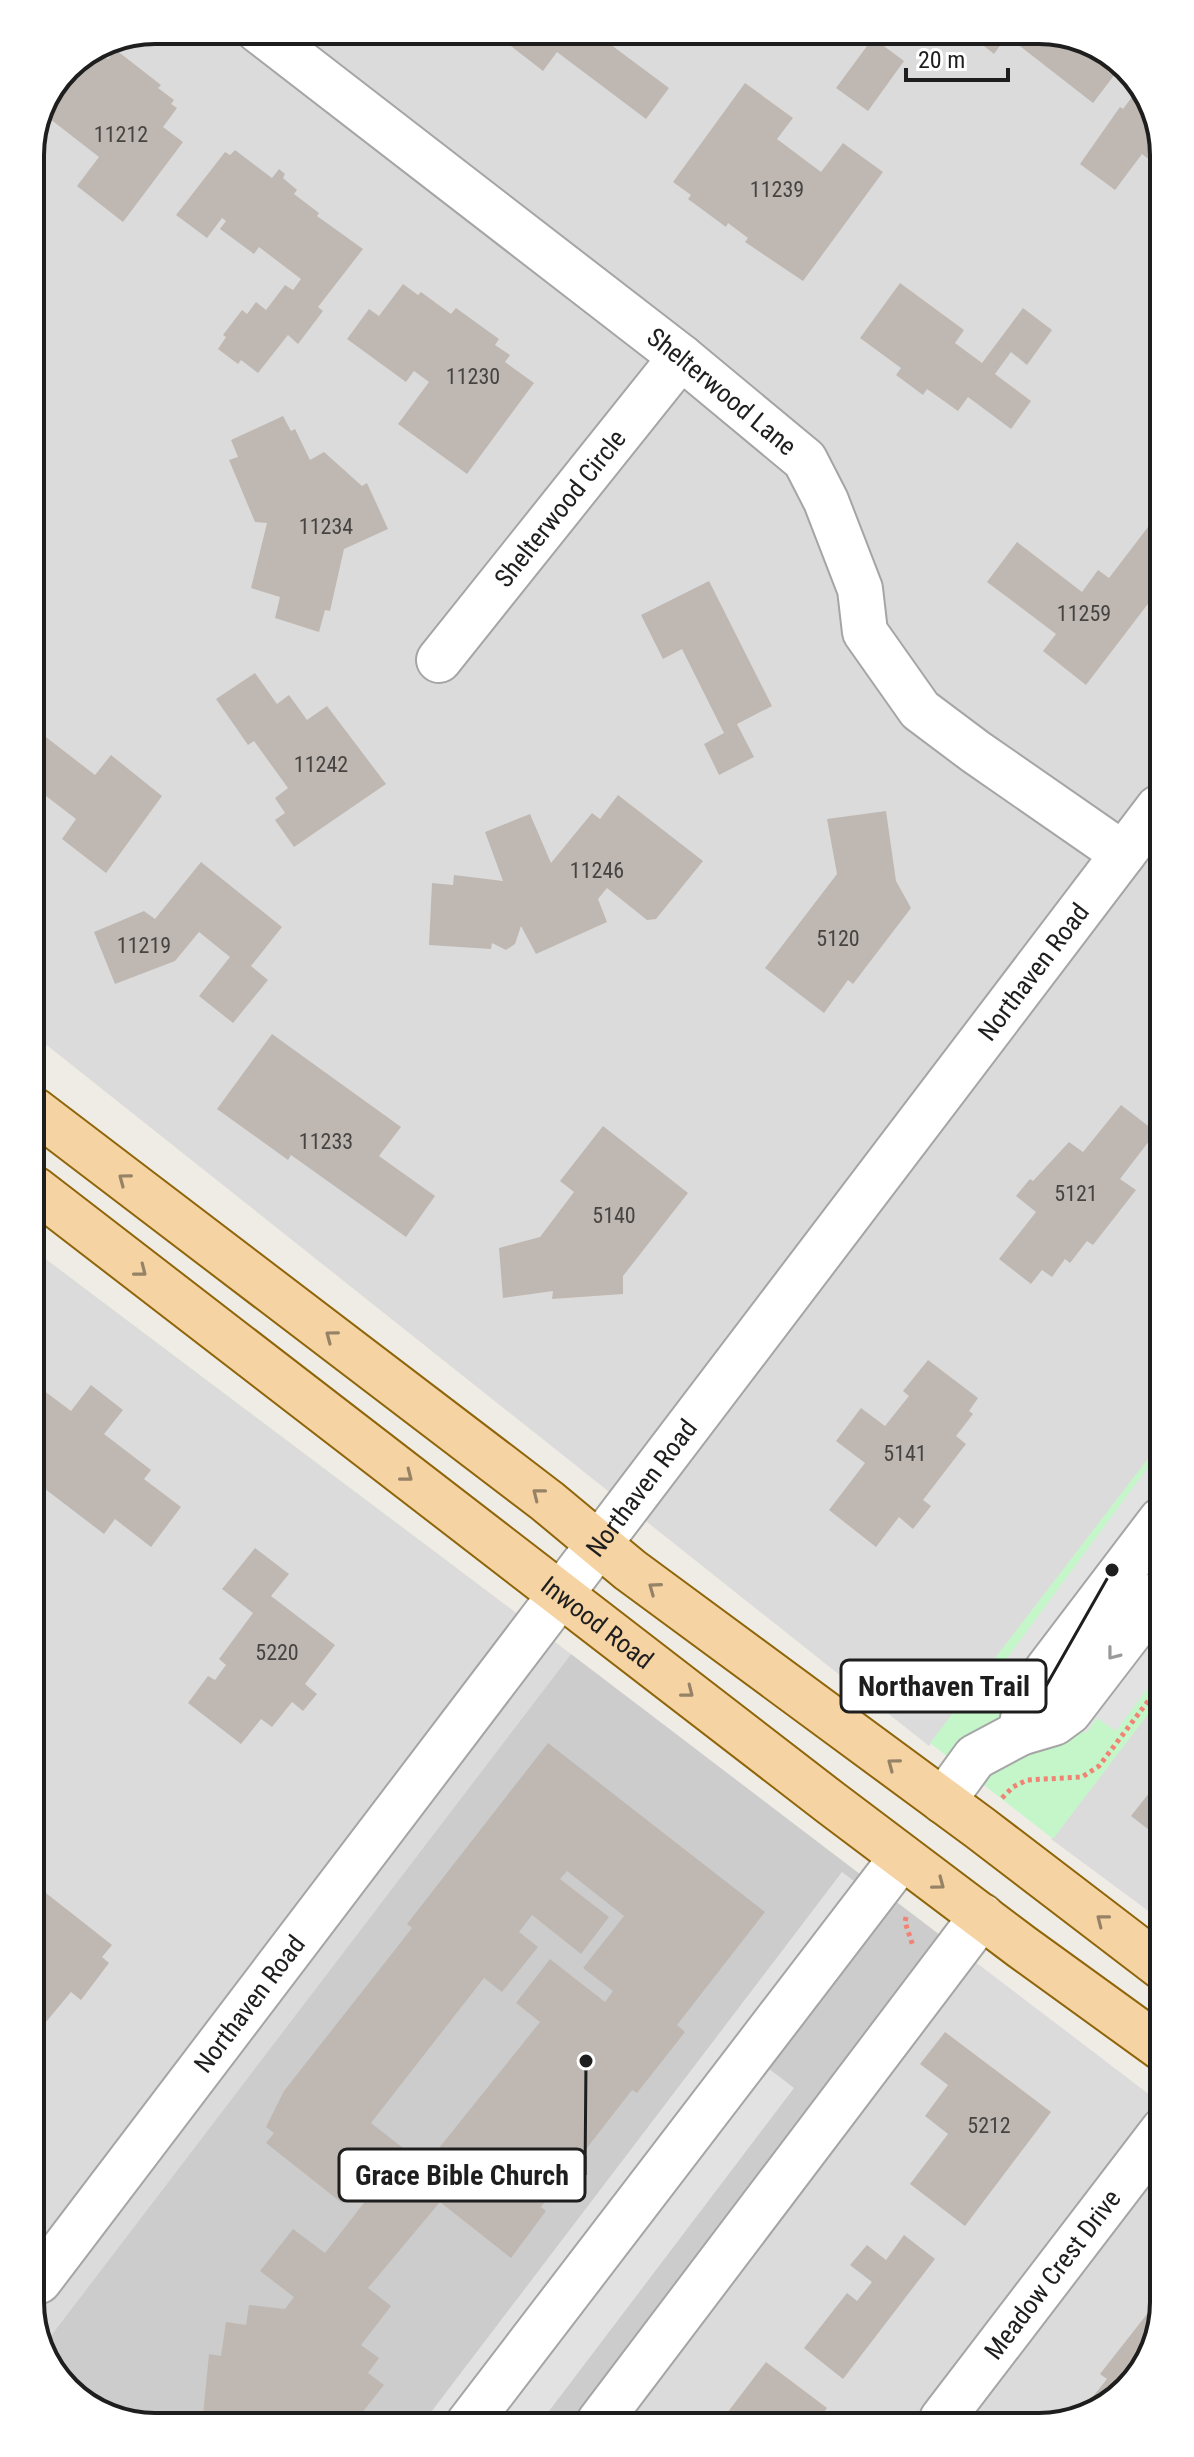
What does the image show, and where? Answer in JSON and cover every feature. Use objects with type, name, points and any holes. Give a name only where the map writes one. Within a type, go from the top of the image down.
[{"type":"main road","points":[[44,1118],[547,1501],[597,1545],[1150,1958]]},
{"type":"main road","name":"Inwood Road","points":[[44,1196],[902,1857],[1150,2039]]},
{"type":"street","name":"Shelterwood Lane","points":[[276,44],[681,357],[805,460],[826,501],[860,589],[865,632],[920,710],[1123,854]]},
{"type":"street","name":"Shelterwood Circle","points":[[439,660],[681,357]]},
{"type":"street","name":"Northaven Road","points":[[44,2274],[1150,819]]},
{"type":"street","points":[[1020,1733],[1026,1705],[1047,1670],[1150,1534]]},
{"type":"street","points":[[943,1801],[975,1757],[1020,1733],[1054,1723],[1069,1712],[1150,1606]]},
{"type":"street","points":[[476,2413],[902,1857]]},
{"type":"street","points":[[606,2413],[982,1916]]},
{"type":"street","name":"Meadow Crest Drive","points":[[947,2413],[1150,2155]]},
{"type":"path","points":[[1004,1795],[1027,1780],[1082,1777],[1099,1766],[1150,1699]]},
{"type":"shaded area","points":[[155,44],[1047,44],[1082,52],[1107,67],[1127,87],[1142,112],[1150,155],[1150,1457],[929,1746],[44,1043],[44,147],[55,106],[67,87],[99,59],[119,50]]},
{"type":"shaded area","points":[[44,1258],[571,1654],[50,2337],[44,2302]]},
{"type":"shaded area","points":[[1150,1465],[1150,1685],[1116,1731],[1097,1718],[1086,1733],[999,1669]]},
{"type":"shaded area","points":[[571,1654],[961,1951],[608,2413],[147,2413],[112,2405],[87,2390],[67,2370],[50,2337]]},
{"type":"shaded area","points":[[1150,1708],[1150,1912],[1051,1839]]},
{"type":"shaded area","points":[[842,1872],[889,1908],[768,2068],[794,2088],[548,2413],[430,2413]]},
{"type":"shaded area","points":[[961,1951],[1150,2095],[1149,2317],[1139,2351],[1131,2364],[1118,2381],[1095,2398],[1061,2411],[1039,2413],[608,2413]]},
{"type":"green space","points":[[1150,1456],[1150,1711],[1053,1839],[930,1743]]},
{"type":"building","points":[[508,44],[610,44],[669,88],[646,119],[557,52],[543,71]]},
{"type":"building","points":[[869,44],[881,44],[904,61],[868,111],[836,88]]},
{"type":"building","points":[[982,44],[1001,44],[994,54]]},
{"type":"building","points":[[1017,44],[1061,46],[1082,52],[1107,67],[1115,74],[1093,103]]},
{"type":"building","points":[[117,51],[161,85],[158,88],[174,100],[171,104],[177,108],[163,127],[183,142],[123,222],[77,186],[99,157],[50,119],[67,87],[82,71],[99,59],[105,56],[108,59]]},
{"type":"building","points":[[745,83],[793,118],[777,139],[821,172],[843,143],[883,172],[803,281],[745,242],[748,238],[728,223],[726,227],[688,199],[691,195],[673,182]]},
{"type":"building","points":[[1133,96],[1148,133],[1150,160],[1142,154],[1115,190],[1080,164],[1120,107],[1123,109]]},
{"type":"building","points":[[235,150],[272,178],[279,169],[285,174],[283,178],[297,190],[294,194],[319,213],[317,216],[363,249],[318,307],[323,311],[298,344],[288,335],[258,373],[241,360],[238,364],[218,349],[226,337],[223,335],[242,310],[247,314],[256,302],[266,310],[285,285],[293,290],[301,279],[259,247],[254,254],[220,229],[226,221],[222,218],[207,238],[176,215],[225,152],[230,155]]},
{"type":"building","points":[[900,283],[964,330],[955,343],[982,363],[1023,308],[1052,330],[1027,365],[1011,352],[995,374],[1031,401],[1011,429],[968,397],[958,411],[927,389],[923,395],[896,375],[901,368],[860,338]]},
{"type":"building","points":[[403,284],[418,295],[421,292],[451,314],[456,308],[499,339],[495,345],[510,355],[505,362],[534,383],[467,474],[398,424],[429,382],[414,371],[406,382],[347,339],[369,309],[379,316]]},
{"type":"building","points":[[283,416],[291,431],[295,429],[310,460],[324,452],[362,486],[367,483],[388,529],[344,549],[330,611],[325,610],[319,632],[275,618],[280,597],[251,588],[267,523],[255,522],[229,460],[238,457],[231,440]]},
{"type":"building","points":[[1148,527],[1150,528],[1150,601],[1086,685],[1043,651],[1056,634],[987,582],[1017,542],[1082,592],[1098,570],[1109,578]]},
{"type":"building","points":[[709,581],[772,706],[737,724],[754,757],[719,775],[704,744],[724,733],[682,649],[663,659],[641,615]]},
{"type":"building","points":[[255,673],[277,704],[289,695],[307,720],[327,706],[386,784],[294,847],[275,820],[285,813],[275,798],[288,788],[254,741],[248,745],[216,699]]},
{"type":"building","points":[[44,736],[95,775],[111,755],[162,796],[106,873],[62,839],[76,819],[44,794]]},
{"type":"building","points":[[618,795],[703,861],[656,919],[647,920],[607,888],[598,899],[607,922],[536,954],[521,926],[515,944],[506,950],[492,943],[491,949],[429,945],[432,883],[453,885],[454,875],[503,881],[485,832],[530,814],[551,863],[592,813],[600,819]]},
{"type":"building","points":[[886,811],[896,881],[911,908],[853,984],[848,980],[824,1013],[765,968],[837,874],[827,819]]},
{"type":"building","points":[[201,862],[282,927],[251,966],[268,980],[233,1023],[199,996],[230,957],[199,932],[175,961],[115,984],[94,932],[144,911],[155,919]]},
{"type":"building","points":[[272,1034],[401,1127],[379,1156],[435,1196],[406,1237],[291,1155],[288,1160],[217,1109]]},
{"type":"building","points":[[1121,1105],[1150,1127],[1150,1140],[1120,1179],[1136,1190],[1093,1245],[1087,1241],[1070,1263],[1065,1259],[1052,1277],[1042,1270],[1031,1284],[999,1259],[1036,1212],[1016,1196],[1069,1142],[1083,1152]]},
{"type":"building","points":[[603,1126],[688,1193],[623,1276],[623,1294],[552,1299],[553,1291],[503,1298],[499,1248],[540,1237],[574,1192],[560,1181]]},
{"type":"building","points":[[928,1360],[978,1398],[969,1411],[973,1414],[956,1436],[966,1444],[923,1500],[931,1506],[913,1529],[899,1517],[876,1547],[829,1510],[865,1463],[836,1441],[861,1408],[885,1426],[909,1396],[903,1391]]},
{"type":"building","points":[[91,1385],[123,1410],[104,1434],[151,1470],[144,1479],[181,1507],[151,1547],[115,1519],[104,1534],[44,1488],[44,1391],[71,1411]]},
{"type":"building","points":[[255,1548],[289,1574],[271,1596],[335,1645],[305,1684],[317,1694],[303,1711],[292,1702],[272,1727],[261,1719],[241,1744],[188,1703],[208,1676],[215,1680],[226,1665],[219,1659],[253,1613],[222,1589]]},
{"type":"building","points":[[548,1743],[765,1912],[677,2025],[685,2032],[637,2093],[632,2090],[541,2207],[546,2211],[511,2258],[440,2202],[368,2288],[391,2306],[361,2345],[379,2358],[368,2373],[384,2385],[362,2413],[203,2413],[209,2354],[221,2356],[226,2322],[246,2325],[249,2305],[285,2309],[294,2297],[260,2271],[293,2229],[325,2253],[370,2195],[357,2184],[342,2203],[266,2143],[274,2133],[266,2127],[284,2091],[412,1928],[407,1924]],"holes":[[[567,1871],[624,1916],[583,1968],[613,1991],[605,2002],[550,1959],[516,2003],[540,2022],[427,2163],[439,2173],[424,2192],[394,2168],[407,2151],[371,2123],[484,1978],[502,1992],[538,1947],[519,1932],[532,1915],[581,1954],[609,1917],[560,1879]]]},
{"type":"building","points":[[1150,1792],[1150,1831],[1131,1816]]},
{"type":"building","points":[[44,1892],[112,1945],[102,1957],[109,1963],[81,2000],[71,1992],[46,2022]]},
{"type":"building","points":[[945,2032],[1051,2112],[965,2226],[910,2184],[948,2134],[925,2116],[948,2085],[920,2064]]},
{"type":"building","points":[[904,2235],[935,2259],[843,2379],[804,2348],[847,2293],[857,2301],[872,2282],[850,2265],[867,2245],[886,2260]]},
{"type":"building","points":[[1149,2311],[1146,2331],[1131,2364],[1118,2381],[1089,2401],[1107,2379],[1100,2374]]},
{"type":"building","points":[[766,2362],[827,2408],[823,2413],[727,2413]]},
{"type":"place","name":"Northaven Trail","points":[[1112,1570]]},
{"type":"place","name":"Grace Bible Church","points":[[586,2061]]}]
